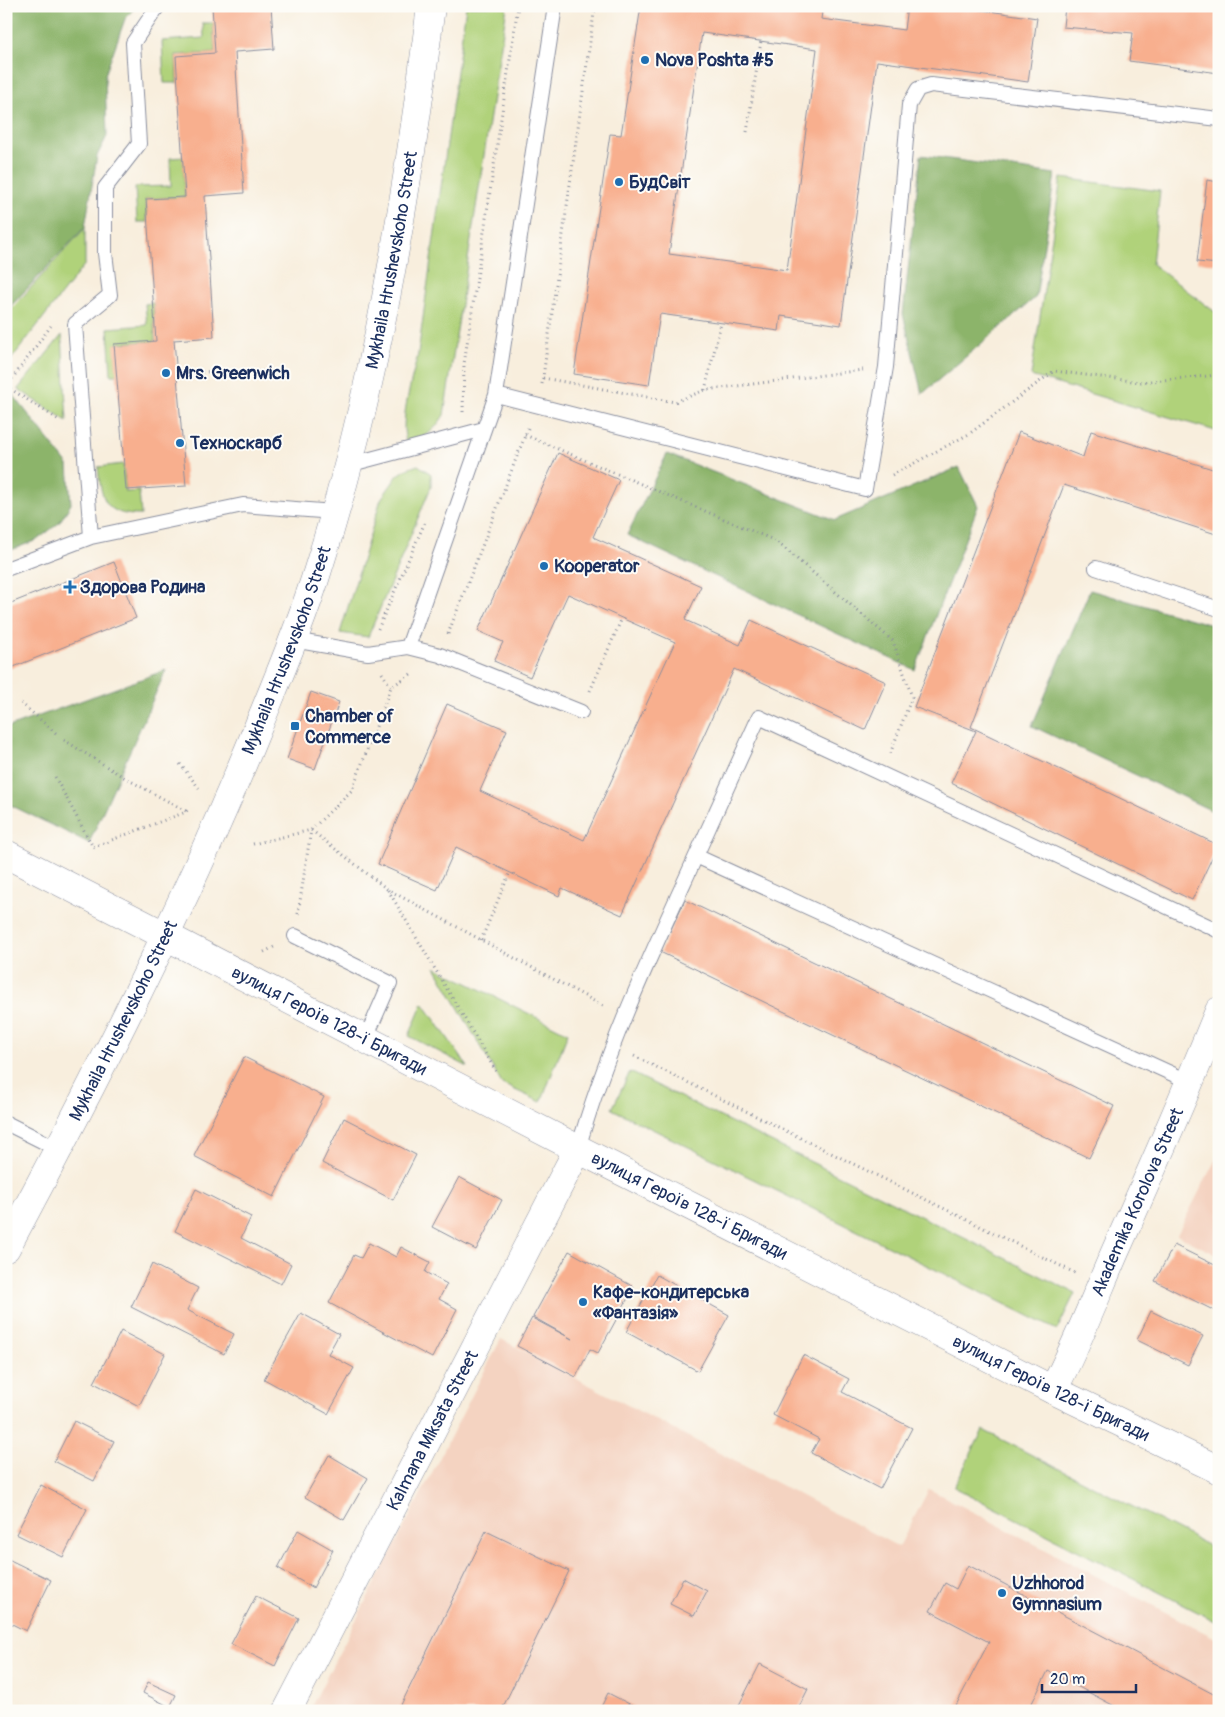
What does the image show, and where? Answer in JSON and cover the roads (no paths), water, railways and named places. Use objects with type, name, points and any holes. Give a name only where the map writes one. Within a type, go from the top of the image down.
[{"type":"street","name":"Mykhaila Hrushevskoho Street","points":[[6,1248],[58,1150],[218,826],[293,640],[315,579],[348,465],[372,362],[414,142],[431,6]]},
{"type":"street","name":"вулиця Героїв 128-ї Бригади","points":[[6,854],[578,1150],[1053,1390],[1219,1470]]},
{"type":"street","name":"Akademika Korolova Street","points":[[1053,1390],[1075,1349],[1219,1011]]},
{"type":"street","name":"Kalmana Miksata Street","points":[[287,1711],[578,1150]]},
{"type":"lane","points":[[91,537],[85,437],[75,324],[110,295],[105,253],[105,188],[139,144],[133,43],[158,6]]},
{"type":"lane","points":[[408,647],[496,395],[555,6]]},
{"type":"lane","points":[[496,395],[865,489],[886,367],[909,105],[918,89],[931,86],[1219,119]]},
{"type":"lane","points":[[348,465],[484,429]]},
{"type":"lane","points":[[6,569],[91,537],[243,505],[334,512]]},
{"type":"lane","points":[[1096,568],[1219,609]]},
{"type":"lane","points":[[293,640],[368,652],[408,647],[440,655],[581,712]]},
{"type":"lane","points":[[578,1150],[590,1106],[623,1017],[759,717],[1219,931]]},
{"type":"lane","points":[[696,856],[1190,1082]]},
{"type":"lane","points":[[295,936],[390,983],[365,1040]]},
{"type":"lane","points":[[6,1123],[58,1150]]},
{"type":"place","name":"Nova Poshta #5","points":[[645,60]]},
{"type":"place","name":"БудСвiт","points":[[619,182]]},
{"type":"place","name":"Mrs. Greenwich","points":[[166,373]]},
{"type":"place","name":"Техноскарб","points":[[180,443]]},
{"type":"place","name":"Kooperator","points":[[544,566]]},
{"type":"place","name":"Здорова Родина","points":[[70,587]]},
{"type":"place","name":"Chamber of Commerce","points":[[295,726]]},
{"type":"place","name":"Кафе-кондитерська «Фантазія»","points":[[583,1302]]},
{"type":"place","name":"Uzhhorod Gymnasium","points":[[1002,1593]]}]
